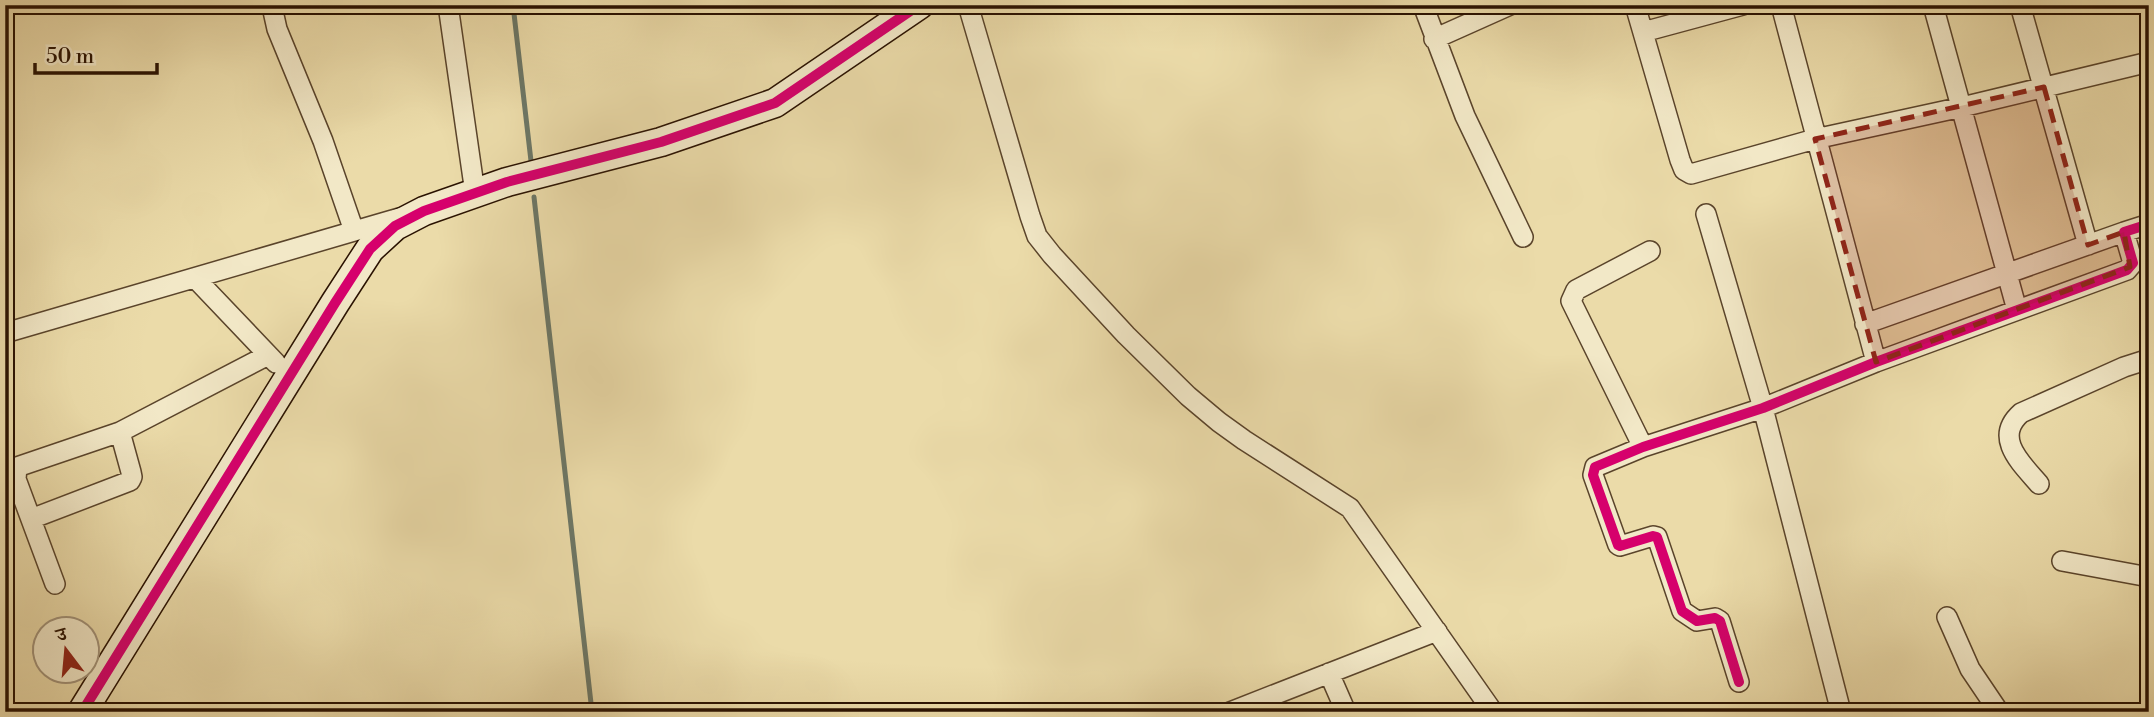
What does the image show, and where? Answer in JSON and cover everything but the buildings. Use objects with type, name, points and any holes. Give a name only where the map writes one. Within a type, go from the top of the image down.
[{"type":"street","points":[[447,5],[475,193]]},
{"type":"street","points":[[5,334],[424,211],[507,182],[661,142],[775,103],[919,5]]},
{"type":"street","points":[[968,5],[1037,236],[1126,335],[1219,422],[1350,508],[1493,712]]},
{"type":"street","points":[[1423,5],[1465,116],[1522,237]]},
{"type":"street","points":[[1635,5],[1684,170],[1691,174],[1815,139],[2149,62]]},
{"type":"street","points":[[1643,32],[1743,5]]},
{"type":"street","points":[[1781,5],[1875,362]]},
{"type":"street","points":[[1933,5],[2017,310]]},
{"type":"street","points":[[2020,5],[2088,245]]},
{"type":"street","points":[[1434,39],[1501,7]]},
{"type":"street","points":[[273,11],[277,29],[323,141],[354,231]]},
{"type":"street","points":[[82,712],[370,249],[395,226],[424,211]]},
{"type":"street","points":[[1706,214],[1763,408],[1841,712]]},
{"type":"street","points":[[1865,324],[2149,224]]},
{"type":"street","points":[[1739,682],[1720,621],[1715,618],[1696,621],[1682,611],[1657,537],[1620,546],[1617,542],[1592,471],[1604,461],[1763,408],[1875,362],[2130,267],[2133,259],[2124,232]]},
{"type":"street","points":[[1643,447],[1570,301],[1576,290],[1650,251]]},
{"type":"street","points":[[195,278],[289,376]]},
{"type":"street","points":[[55,583],[16,479],[17,467],[120,432],[268,355]]},
{"type":"street","points":[[2039,484],[2017,458],[2010,445],[2010,426],[2014,419],[2021,413],[2149,359]]},
{"type":"street","points":[[31,519],[130,481],[131,472],[120,432]]},
{"type":"street","points":[[2062,561],[2149,577]]},
{"type":"street","points":[[1947,617],[1975,677],[1999,712]]},
{"type":"street","points":[[1230,712],[1437,631]]},
{"type":"street","points":[[1329,673],[1346,712]]},
{"type":"highlighted area","points":[[2044,87],[2088,245],[2124,232],[2130,267],[1876,362],[1815,139]]},
{"type":"waterway","points":[[513,5],[531,161]]},
{"type":"waterway","points":[[534,197],[592,712]]},
{"type":"cycle path","points":[[82,712],[335,303],[370,249],[395,226],[424,211],[507,182],[661,142],[775,103],[919,5]]},
{"type":"cycle path","points":[[1739,682],[1720,621],[1715,618],[1697,621],[1682,611],[1657,537],[1618,545],[1593,475],[1595,467],[1643,447],[1763,408],[1876,362],[2127,270],[2133,263],[2124,232],[2149,224]]}]
